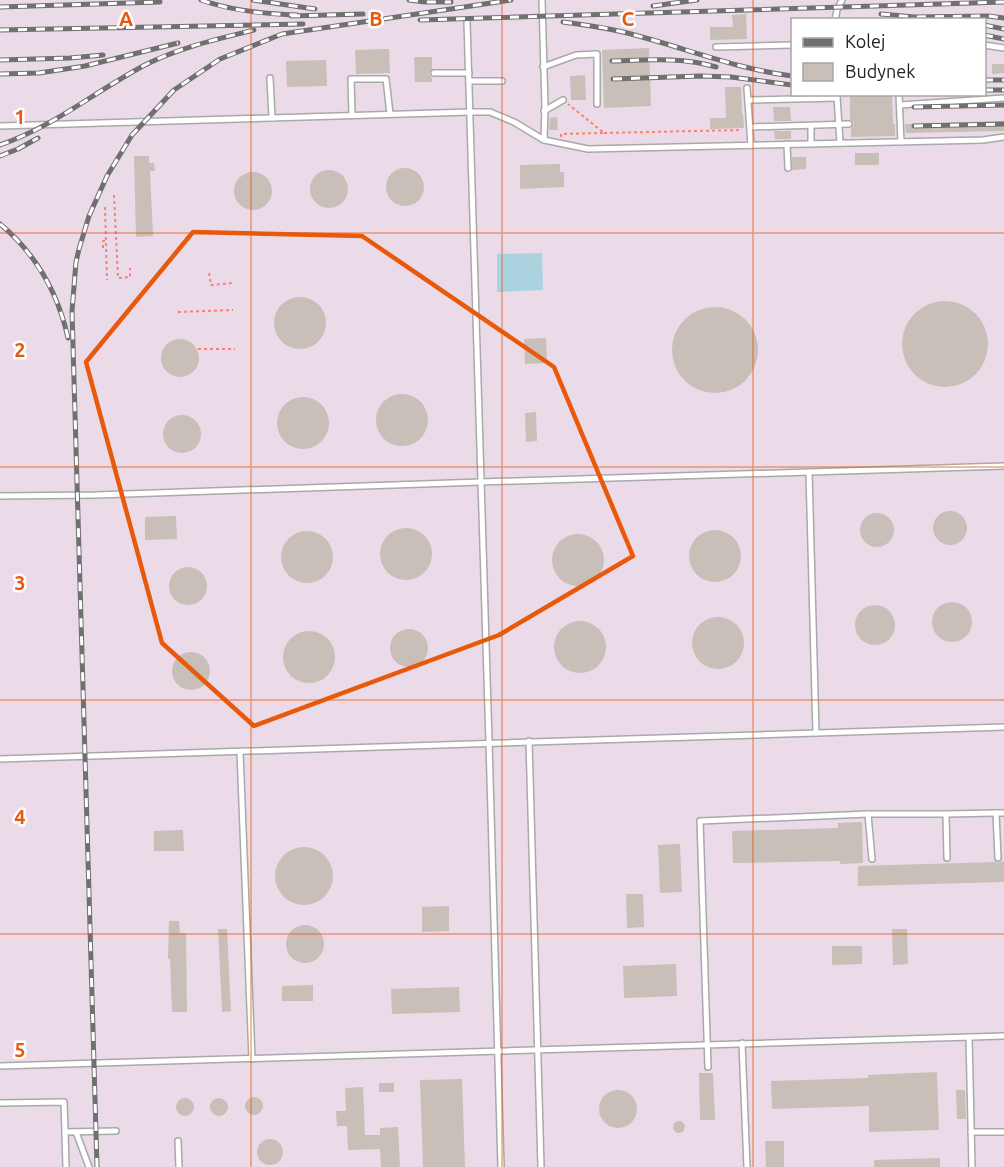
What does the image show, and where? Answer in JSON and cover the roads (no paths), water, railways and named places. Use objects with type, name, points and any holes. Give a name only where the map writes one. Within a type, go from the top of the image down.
[{"type":"lane","points":[[542,0],[544,140]]},
{"type":"lane","points":[[835,18],[842,0]]},
{"type":"lane","points":[[467,22],[501,1167]]},
{"type":"lane","points":[[716,47],[791,45]]},
{"type":"lane","points":[[986,45],[1004,48]]},
{"type":"lane","points":[[543,67],[576,55],[597,54],[597,104]]},
{"type":"lane","points":[[434,74],[469,73]]},
{"type":"lane","points":[[270,78],[272,118]]},
{"type":"lane","points":[[352,115],[351,79],[386,79],[390,114]]},
{"type":"lane","points":[[469,81],[502,81]]},
{"type":"lane","points":[[747,88],[751,145]]},
{"type":"lane","points":[[748,100],[837,96],[840,143]]},
{"type":"lane","points":[[900,96],[901,142]]},
{"type":"lane","points":[[900,105],[1004,98]]},
{"type":"lane","points":[[544,111],[563,100]]},
{"type":"lane","points":[[0,126],[490,112],[544,140],[588,149],[983,140],[1004,137]]},
{"type":"lane","points":[[751,129],[849,124]]},
{"type":"lane","points":[[811,126],[812,144]]},
{"type":"lane","points":[[787,144],[788,168]]},
{"type":"lane","points":[[0,496],[108,495],[1004,466]]},
{"type":"lane","points":[[809,472],[816,733]]},
{"type":"lane","points":[[0,759],[1004,727]]},
{"type":"lane","points":[[530,741],[541,1167]]},
{"type":"lane","points":[[240,752],[252,1059]]},
{"type":"lane","points":[[946,813],[947,858]]},
{"type":"lane","points":[[996,813],[998,858]]},
{"type":"lane","points":[[708,1066],[700,821],[868,814],[1004,813]]},
{"type":"lane","points":[[868,814],[872,859]]},
{"type":"lane","points":[[0,1066],[1004,1035]]},
{"type":"lane","points":[[969,1037],[972,1167]]},
{"type":"lane","points":[[742,1043],[747,1167]]},
{"type":"lane","points":[[0,1103],[64,1102],[66,1167]]},
{"type":"lane","points":[[64,1132],[116,1131]]},
{"type":"lane","points":[[76,1132],[89,1167]]},
{"type":"lane","points":[[971,1132],[1004,1132]]},
{"type":"lane","points":[[177,1140],[179,1167]]},
{"type":"water","points":[[542,253],[543,290],[497,292],[497,254]]},
{"type":"railway","points":[[201,0],[248,11],[297,15]]},
{"type":"railway","points":[[253,0],[315,9]]},
{"type":"railway","points":[[409,0],[451,2]]},
{"type":"railway","points":[[97,1167],[72,311],[76,262],[89,216],[107,176],[132,135],[174,90],[220,59],[282,34],[511,0]]},
{"type":"railway","points":[[653,6],[697,0]]},
{"type":"railway","points":[[0,7],[160,2]]},
{"type":"railway","points":[[420,20],[1004,2]]},
{"type":"railway","points":[[291,16],[363,14]]},
{"type":"railway","points":[[881,14],[914,17],[988,16],[1004,18]]},
{"type":"railway","points":[[563,22],[623,32],[731,63],[791,76]]},
{"type":"railway","points":[[0,30],[303,24]]},
{"type":"railway","points":[[986,25],[1004,29]]},
{"type":"railway","points":[[0,145],[39,128],[126,75],[158,59],[198,44],[254,30]]},
{"type":"railway","points":[[986,35],[1004,39]]},
{"type":"railway","points":[[0,74],[39,73],[85,66],[178,43]]},
{"type":"railway","points":[[0,60],[103,55]]},
{"type":"railway","points":[[612,61],[677,60],[716,67]]},
{"type":"railway","points":[[613,79],[701,76],[731,77],[791,85]]},
{"type":"railway","points":[[986,80],[1004,80]]},
{"type":"railway","points":[[986,90],[1004,90]]},
{"type":"railway","points":[[914,107],[1004,105]]},
{"type":"railway","points":[[914,126],[1004,124]]},
{"type":"railway","points":[[0,156],[38,138]]},
{"type":"railway","points":[[0,224],[24,248],[43,275],[58,305],[68,338]]}]
